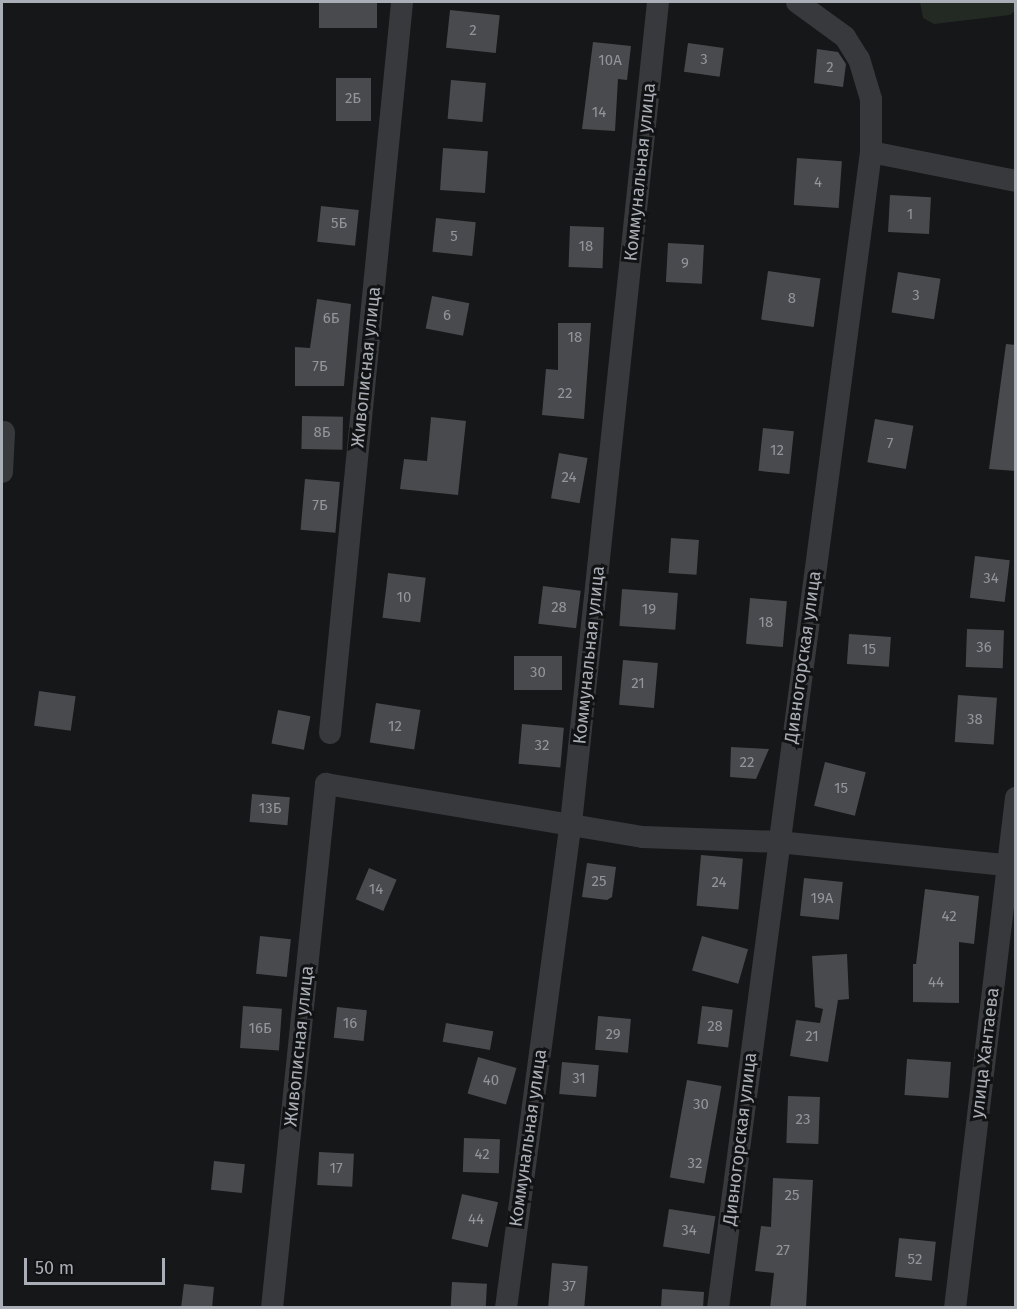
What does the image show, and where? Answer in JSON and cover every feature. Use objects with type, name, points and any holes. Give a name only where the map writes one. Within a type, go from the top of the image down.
[{"type":"street","name":"Живописная улица","points":[[330,733],[402,2]]},
{"type":"street","name":"Коммунальная улица","points":[[506,1308],[571,823],[658,2]]},
{"type":"street","points":[[797,2],[845,37],[859,59],[872,99],[871,152],[1016,181]]},
{"type":"street","name":"Дивногорская улица","points":[[718,1308],[871,152]]},
{"type":"street","points":[[2,472],[4,432]]},
{"type":"street","name":"Живописная улица","points":[[272,1308],[326,784],[571,823]]},
{"type":"street","name":"улица Хантаева","points":[[955,1308],[1011,866],[1016,798]]},
{"type":"street","points":[[571,823],[643,837],[778,842],[1011,866]]},
{"type":"shaded area","points":[[920,2],[1015,2],[1015,11],[1010,15],[934,24],[923,18]]},
{"type":"building","points":[[319,2],[377,2],[377,28],[319,28]]},
{"type":"building","points":[[450,10],[500,15],[496,53],[446,48]]},
{"type":"building","points":[[593,42],[631,46],[627,80],[618,79],[615,131],[582,129]]},
{"type":"building","points":[[688,43],[724,48],[720,77],[684,72]]},
{"type":"building","points":[[817,49],[838,52],[846,64],[843,87],[814,83]]},
{"type":"building","points":[[336,78],[371,78],[371,121],[336,121]]},
{"type":"building","points":[[451,80],[486,83],[482,122],[448,119]]},
{"type":"building","points":[[443,148],[488,151],[485,193],[440,190]]},
{"type":"building","points":[[797,158],[842,161],[839,208],[794,205]]},
{"type":"building","points":[[890,195],[931,197],[929,234],[888,232]]},
{"type":"building","points":[[321,206],[359,210],[355,246],[317,242]]},
{"type":"building","points":[[436,218],[476,222],[472,256],[432,252]]},
{"type":"building","points":[[570,226],[604,227],[603,268],[569,267]]},
{"type":"building","points":[[668,243],[704,245],[702,284],[666,282]]},
{"type":"building","points":[[768,271],[820,278],[814,327],[761,320]]},
{"type":"building","points":[[898,272],[940,279],[934,319],[892,312]]},
{"type":"building","points":[[432,296],[469,303],[463,336],[426,328]]},
{"type":"building","points":[[317,299],[351,304],[344,386],[295,386],[295,347],[310,348]]},
{"type":"building","points":[[558,323],[591,323],[584,419],[542,415],[546,369],[558,370]]},
{"type":"building","points":[[1006,344],[1016,345],[1016,471],[989,469]]},
{"type":"building","points":[[302,416],[343,417],[342,450],[301,449]]},
{"type":"building","points":[[431,417],[466,421],[458,495],[400,489],[404,459],[427,461]]},
{"type":"building","points":[[875,419],[913,426],[906,469],[867,462]]},
{"type":"building","points":[[763,428],[794,431],[789,474],[759,471]]},
{"type":"building","points":[[559,453],[588,458],[580,503],[551,498]]},
{"type":"building","points":[[305,479],[340,482],[335,533],[301,530]]},
{"type":"building","points":[[671,538],[699,540],[696,575],[669,573]]},
{"type":"building","points":[[975,556],[1010,560],[1005,602],[970,598]]},
{"type":"building","points":[[388,573],[426,578],[420,622],[383,618]]},
{"type":"building","points":[[543,586],[581,591],[576,628],[538,624]]},
{"type":"building","points":[[622,589],[678,593],[675,630],[619,626]]},
{"type":"building","points":[[750,598],[787,601],[783,647],[746,644]]},
{"type":"building","points":[[967,629],[1004,630],[1003,668],[966,667]]},
{"type":"building","points":[[849,634],[891,637],[889,667],[847,664]]},
{"type":"building","points":[[514,656],[562,656],[562,690],[514,690]]},
{"type":"building","points":[[623,660],[658,663],[654,708],[619,705]]},
{"type":"building","points":[[39,691],[76,696],[71,731],[34,726]]},
{"type":"building","points":[[958,695],[997,698],[994,745],[955,742]]},
{"type":"building","points":[[376,703],[420,710],[414,750],[370,743]]},
{"type":"building","points":[[278,710],[310,716],[304,750],[272,743]]},
{"type":"building","points":[[522,724],[564,728],[560,768],[519,764]]},
{"type":"building","points":[[731,747],[769,749],[756,779],[730,777]]},
{"type":"building","points":[[825,762],[866,772],[855,816],[814,806]]},
{"type":"building","points":[[252,794],[290,797],[287,825],[250,822]]},
{"type":"building","points":[[701,855],[743,859],[738,909],[697,906]]},
{"type":"building","points":[[587,863],[616,867],[612,897],[607,900],[582,897]]},
{"type":"building","points":[[369,868],[397,880],[383,911],[356,899]]},
{"type":"building","points":[[804,878],[843,882],[839,920],[800,916]]},
{"type":"building","points":[[925,889],[979,896],[974,944],[959,942],[959,1003],[913,1002],[913,964],[916,964]]},
{"type":"building","points":[[260,936],[291,939],[287,977],[256,974]]},
{"type":"building","points":[[702,936],[748,949],[738,984],[692,971]]},
{"type":"building","points":[[847,954],[849,999],[838,1000],[828,1062],[790,1056],[796,1020],[820,1023],[823,1009],[815,1007],[812,956]]},
{"type":"building","points":[[243,1006],[282,1009],[279,1051],[240,1048]]},
{"type":"building","points":[[702,1006],[733,1010],[728,1047],[697,1044]]},
{"type":"building","points":[[337,1007],[367,1010],[364,1041],[334,1038]]},
{"type":"building","points":[[598,1016],[631,1019],[628,1053],[595,1050]]},
{"type":"building","points":[[446,1023],[493,1031],[490,1050],[443,1042]]},
{"type":"building","points":[[478,1057],[516,1068],[506,1105],[468,1094]]},
{"type":"building","points":[[907,1059],[951,1062],[948,1098],[904,1095]]},
{"type":"building","points":[[562,1062],[599,1065],[596,1097],[559,1094]]},
{"type":"building","points":[[687,1080],[721,1086],[704,1184],[670,1177]]},
{"type":"building","points":[[788,1096],[820,1097],[818,1144],[786,1143]]},
{"type":"building","points":[[464,1138],[500,1139],[499,1173],[463,1172]]},
{"type":"building","points":[[319,1152],[354,1154],[352,1187],[317,1185]]},
{"type":"building","points":[[214,1161],[245,1164],[242,1193],[211,1190]]},
{"type":"building","points":[[773,1178],[813,1180],[806,1308],[770,1308],[774,1273],[755,1271],[761,1226],[771,1227]]},
{"type":"building","points":[[462,1194],[498,1202],[488,1247],[452,1239]]},
{"type":"building","points":[[669,1209],[715,1216],[709,1254],[663,1247]]},
{"type":"building","points":[[899,1238],[936,1242],[932,1281],[895,1277]]},
{"type":"building","points":[[552,1263],[588,1266],[584,1308],[548,1308]]},
{"type":"building","points":[[452,1282],[487,1284],[486,1308],[451,1308]]},
{"type":"building","points":[[184,1284],[214,1287],[212,1308],[181,1308]]},
{"type":"building","points":[[662,1289],[704,1292],[703,1308],[661,1308]]}]
